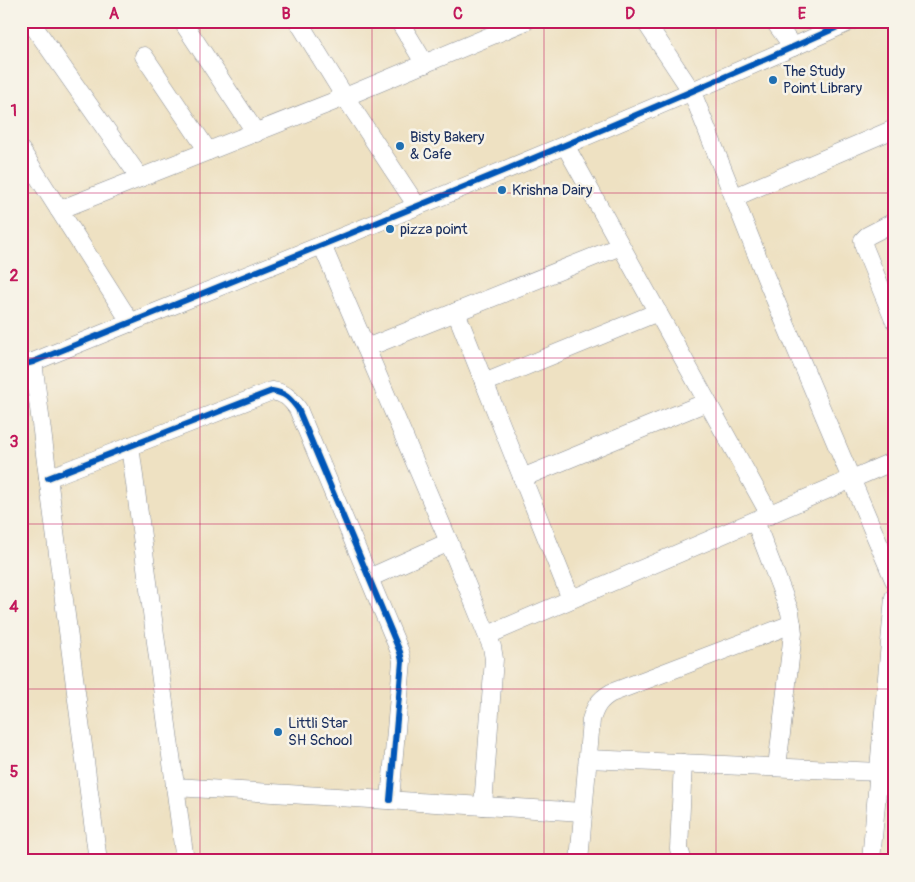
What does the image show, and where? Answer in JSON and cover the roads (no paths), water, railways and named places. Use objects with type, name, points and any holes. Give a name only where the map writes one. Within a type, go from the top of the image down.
[{"type":"street","points":[[182,21],[256,133]]},
{"type":"street","points":[[298,21],[345,97],[417,206]]},
{"type":"street","points":[[399,21],[425,64]]},
{"type":"street","points":[[59,210],[425,64],[489,28],[526,21]]},
{"type":"street","points":[[646,21],[692,92],[766,278],[894,579]]},
{"type":"street","points":[[774,21],[793,47]]},
{"type":"street","points":[[98,861],[48,478],[27,364],[565,145],[692,92],[850,21]]},
{"type":"street","points":[[32,22],[140,178]]},
{"type":"street","points":[[144,56],[208,152]]},
{"type":"street","points":[[735,197],[894,129]]},
{"type":"street","points":[[565,145],[708,402],[762,518],[790,612],[793,633],[777,767]]},
{"type":"street","points":[[21,150],[131,322]]},
{"type":"street","points":[[894,222],[863,240],[864,247],[894,320]]},
{"type":"street","points":[[322,245],[488,635],[494,659],[484,806]]},
{"type":"street","points":[[366,348],[621,246]]},
{"type":"street","points":[[456,312],[571,599]]},
{"type":"street","points":[[484,383],[658,312]]},
{"type":"street","points":[[48,478],[272,391],[283,392],[291,399],[298,409],[400,652],[402,661],[390,800]]},
{"type":"street","points":[[522,478],[708,402]]},
{"type":"street","points":[[130,446],[185,861]]},
{"type":"street","points":[[488,635],[894,461]]},
{"type":"street","points":[[369,578],[449,542]]},
{"type":"street","points":[[872,861],[879,772],[889,711],[894,597]]},
{"type":"street","points":[[579,861],[591,720],[595,708],[602,698],[792,624]]},
{"type":"street","points":[[588,759],[879,772]]},
{"type":"street","points":[[683,763],[679,849],[683,861]]},
{"type":"street","points":[[175,787],[583,812]]},
{"type":"place","name":"The Study Point Library","points":[[773,80]]},
{"type":"place","name":"Bisty Bakery & Cafe","points":[[400,146]]},
{"type":"place","name":"Krishna Dairy","points":[[502,190]]},
{"type":"place","name":"pizza point","points":[[390,229]]},
{"type":"place","name":"Littli Star SH School","points":[[278,732]]}]
